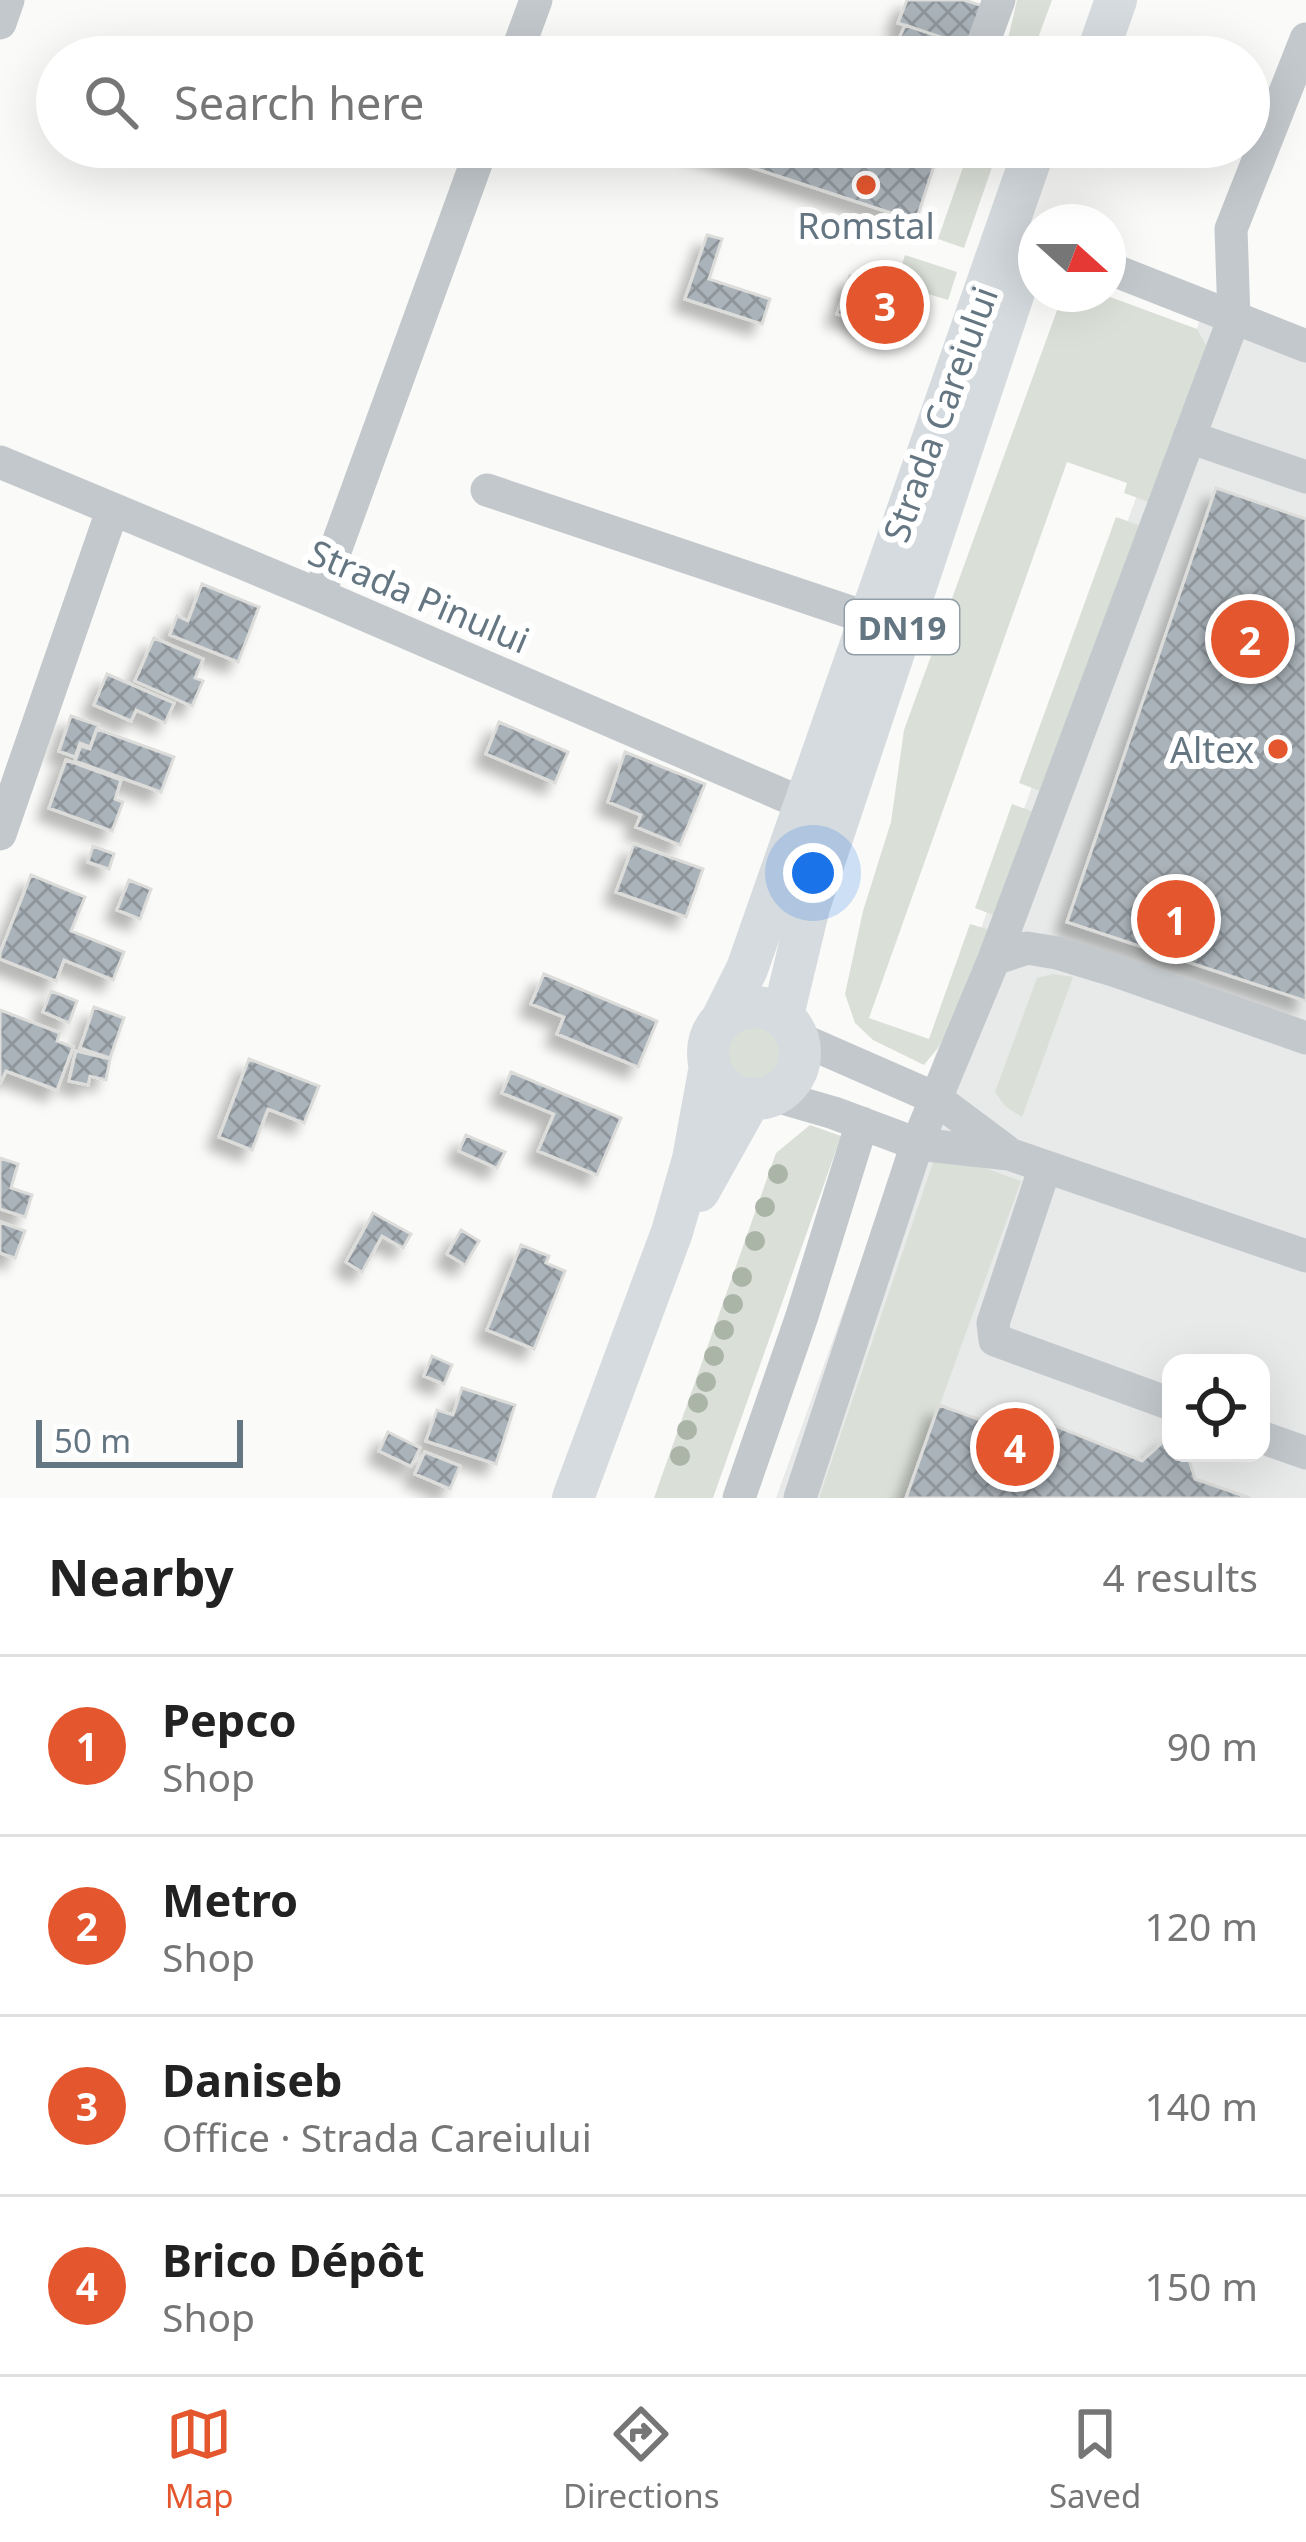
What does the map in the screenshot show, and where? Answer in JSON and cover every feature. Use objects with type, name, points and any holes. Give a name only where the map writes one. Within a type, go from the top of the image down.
[{"type":"main road","points":[[1073,36],[1086,0]]},
{"type":"main road","points":[[1104,36],[1117,0]]},
{"type":"main road","name":"Strada Careiului","points":[[722,1019],[747,969],[806,805],[1028,168]]},
{"type":"main road","name":"Strada Careiului","points":[[1045,204],[1057,168]]},
{"type":"main road","name":"Strada Careiului","points":[[791,1027],[809,907],[1018,283]]},
{"type":"main road","points":[[722,1019],[750,1006],[765,1008],[791,1027]]},
{"type":"main road","name":"DN19","points":[[573,1498],[672,1232],[693,1160],[710,1041],[722,1019]]},
{"type":"main road","name":"DN19","points":[[672,1232],[762,1097],[793,1078],[801,1052],[791,1027]]},
{"type":"main road","points":[[710,1066],[725,1089],[737,1096],[762,1097]]},
{"type":"street","points":[[0,23],[8,0]]},
{"type":"street","points":[[523,36],[536,0]]},
{"type":"street","points":[[986,36],[999,0]]},
{"type":"street","points":[[1270,130],[1306,39]]},
{"type":"street","points":[[319,595],[474,168]]},
{"type":"street","points":[[800,1498],[917,1144],[994,959],[1234,318],[1231,229],[1255,168]]},
{"type":"street","points":[[1126,275],[1306,346]]},
{"type":"street","points":[[1189,437],[1306,477]]},
{"type":"street","name":"Strada Pinului","points":[[0,462],[806,805]]},
{"type":"street","points":[[487,490],[868,618]]},
{"type":"street","points":[[0,834],[112,511]]},
{"type":"street","points":[[994,959],[1027,948],[1057,952],[1306,1039]]},
{"type":"street","points":[[791,1027],[935,1097],[1009,1154]]},
{"type":"street","points":[[762,1097],[862,1123],[917,1144],[1009,1154],[1306,1256]]},
{"type":"street","points":[[740,1498],[862,1123]]},
{"type":"street","points":[[1045,1167],[993,1323],[995,1340],[1162,1401]]},
{"type":"street","points":[[1270,1440],[1306,1453]]},
{"type":"shaded area","points":[[1017,0],[1052,0],[1039,36],[1009,36]]},
{"type":"shaded area","points":[[963,168],[992,168],[964,248],[938,239]]},
{"type":"shaded area","points":[[905,255],[957,272],[948,300],[896,284]]},
{"type":"shaded area","points":[[1209,295],[1306,330],[1306,1498],[776,1498]]},
{"type":"shaded area","points":[[1126,303],[1197,329],[1207,347],[1157,505],[1124,493],[1127,483],[1067,462],[869,1018],[929,1039],[970,924],[997,932],[986,958],[972,968],[962,1007],[924,1065],[873,1040],[855,1023],[845,994],[863,911],[891,822],[904,730],[1056,312],[1126,312]]},
{"type":"shaded area","points":[[1116,517],[1147,528],[1051,795],[1019,783]]},
{"type":"shaded area","points":[[1012,804],[1042,815],[1004,919],[975,908]]},
{"type":"shaded area","points":[[1073,977],[1022,1117],[995,1092],[1037,978]]},
{"type":"shaded area","points":[[754,1019],[778,1029],[788,1053],[778,1077],[754,1087],[730,1077],[720,1053],[730,1029]]},
{"type":"shaded area","points":[[810,1125],[841,1136],[713,1498],[654,1498],[776,1153]]},
{"type":"shaded area","points":[[937,1151],[1021,1181],[906,1498],[819,1498]]},
{"type":"building","points":[[907,0],[964,0],[983,6],[972,36],[938,36],[898,23]]},
{"type":"building","points":[[905,25],[937,36],[900,36]]},
{"type":"building","points":[[753,168],[933,168],[916,221]]},
{"type":"building","points":[[707,235],[722,239],[709,279],[770,299],[762,324],[685,299]]},
{"type":"building","points":[[850,276],[906,295],[893,332],[837,314]]},
{"type":"building","points":[[1216,488],[1306,519],[1306,1001],[1067,922]]},
{"type":"building","points":[[202,584],[259,607],[238,662],[170,635],[177,616],[188,621]]},
{"type":"building","points":[[154,638],[203,659],[195,678],[203,681],[192,706],[135,681]]},
{"type":"building","points":[[107,674],[174,703],[165,723],[136,710],[131,721],[94,705]]},
{"type":"building","points":[[71,716],[98,725],[90,747],[80,743],[75,757],[59,751]]},
{"type":"building","points":[[499,722],[568,752],[555,783],[486,754]]},
{"type":"building","points":[[97,729],[174,757],[161,792],[75,761],[81,746],[90,749]]},
{"type":"building","points":[[625,752],[705,784],[680,845],[636,827],[641,815],[608,802]]},
{"type":"building","points":[[66,760],[121,780],[115,799],[123,802],[112,831],[49,808]]},
{"type":"building","points":[[634,844],[703,869],[686,917],[616,892]]},
{"type":"building","points":[[93,846],[114,854],[109,869],[88,862]]},
{"type":"building","points":[[31,875],[85,897],[71,931],[124,952],[113,980],[64,960],[56,981],[0,959]]},
{"type":"building","points":[[129,880],[151,889],[140,919],[117,910]]},
{"type":"building","points":[[544,974],[657,1021],[638,1067],[557,1034],[564,1017],[531,1004]]},
{"type":"building","points":[[51,991],[77,1001],[69,1023],[43,1012]]},
{"type":"building","points":[[94,1007],[124,1018],[110,1058],[80,1048]]},
{"type":"building","points":[[0,1010],[60,1033],[57,1041],[73,1047],[57,1090],[6,1071],[0,1084]]},
{"type":"building","points":[[76,1051],[110,1059],[106,1080],[90,1076],[88,1085],[69,1081]]},
{"type":"building","points":[[249,1059],[319,1086],[304,1123],[268,1109],[252,1150],[219,1137]]},
{"type":"building","points":[[511,1072],[621,1118],[597,1175],[538,1151],[554,1114],[502,1093]]},
{"type":"building","points":[[466,1135],[505,1152],[497,1168],[459,1151]]},
{"type":"building","points":[[0,1158],[18,1164],[11,1188],[32,1195],[25,1217],[0,1209]]},
{"type":"building","points":[[373,1213],[411,1234],[403,1248],[382,1236],[362,1272],[346,1262]]},
{"type":"building","points":[[0,1222],[25,1231],[15,1258],[0,1253]]},
{"type":"building","points":[[461,1230],[479,1241],[465,1265],[447,1254]]},
{"type":"building","points":[[521,1245],[549,1256],[546,1263],[565,1271],[534,1349],[487,1330]]},
{"type":"building","points":[[432,1356],[452,1365],[444,1384],[424,1376]]},
{"type":"building","points":[[462,1388],[515,1405],[496,1464],[426,1441],[437,1410],[453,1415]]},
{"type":"building","points":[[939,1405],[1039,1441],[1046,1422],[1142,1461],[1162,1443],[1162,1462],[1190,1462],[1195,1479],[1250,1498],[906,1498]]},
{"type":"building","points":[[388,1432],[420,1448],[411,1466],[379,1451]]},
{"type":"building","points":[[425,1452],[460,1466],[450,1489],[415,1474]]},
{"type":"place","name":"Romstal","points":[[866,185]]},
{"type":"place","name":"Daniseb","points":[[885,305]]},
{"type":"place","name":"Metro","points":[[1250,639]]},
{"type":"place","name":"Altex","points":[[1278,749]]},
{"type":"place","name":"Pepco","points":[[1176,919]]},
{"type":"place","name":"Brico Dépôt","points":[[1015,1447]]}]
